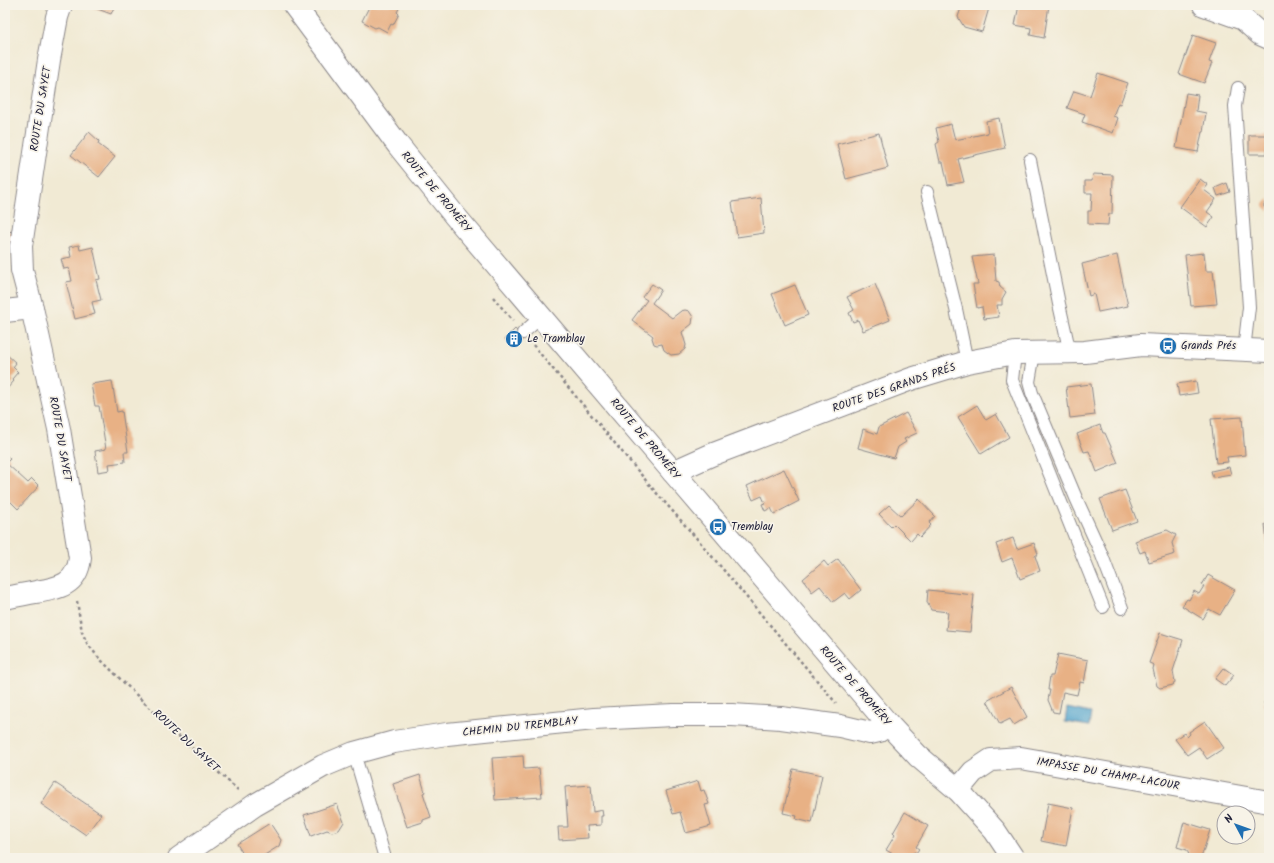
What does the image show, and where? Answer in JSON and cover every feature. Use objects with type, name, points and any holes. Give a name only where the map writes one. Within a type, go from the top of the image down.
[{"type":"street","name":"ROUTE DU SAYET","points":[[61,5],[57,17],[49,60],[21,246],[22,270],[59,429],[80,558],[74,577]]},
{"type":"street","name":"ROUTE DE PROMÉRY","points":[[294,5],[398,145],[541,317],[888,724],[918,756],[958,790],[995,831],[1013,858]]},
{"type":"street","points":[[1204,5],[1245,12],[1260,34],[1269,38]]},
{"type":"street","points":[[5,311],[32,308]]},
{"type":"street","name":"ROUTE DES GRANDS PRÉS","points":[[673,472],[711,455],[911,380],[967,362],[1024,353],[1070,353],[1099,351],[1140,345],[1269,351]]},
{"type":"street","points":[[5,598],[61,587],[74,577]]},
{"type":"street","name":"CHEMIN DU TREMBLAY","points":[[179,858],[255,805],[323,766],[354,753],[394,742],[447,734],[594,718],[673,715],[732,715],[781,718],[840,726],[870,733],[879,731],[888,724]]},
{"type":"street","name":"IMPASSE DU CHAMP-LACOUR","points":[[958,790],[972,772],[991,760],[1021,758],[1268,803]]},
{"type":"lane","points":[[1238,88],[1235,106],[1249,307],[1244,350]]},
{"type":"lane","points":[[1030,160],[1058,304],[1070,353]]},
{"type":"lane","points":[[927,192],[956,309],[967,362]]},
{"type":"lane","points":[[523,333],[541,317]]},
{"type":"lane","points":[[1024,353],[1012,380],[1103,606]]},
{"type":"lane","points":[[1024,353],[1032,393],[1101,553],[1122,608]]},
{"type":"lane","points":[[354,753],[385,858]]},
{"type":"path","name":"ROUTE DU SAYET","points":[[74,577],[82,632],[87,643],[98,657],[173,731],[255,805]]},
{"type":"water","points":[[1067,708],[1091,713],[1089,726],[1065,722]]},
{"type":"building","points":[[87,5],[115,5],[111,14]]},
{"type":"building","points":[[370,5],[401,5],[397,12],[399,14],[387,32],[362,21]]},
{"type":"building","points":[[962,5],[987,5],[986,7],[989,8],[982,32],[964,27],[958,17]]},
{"type":"building","points":[[1019,5],[1049,5],[1044,38],[1030,35],[1031,28],[1015,25]]},
{"type":"building","points":[[1193,35],[1216,43],[1209,62],[1212,63],[1204,83],[1179,74]]},
{"type":"building","points":[[1098,73],[1128,83],[1120,104],[1118,103],[1113,116],[1118,118],[1113,133],[1082,122],[1085,114],[1067,108],[1074,91],[1090,96]]},
{"type":"building","points":[[1186,93],[1198,95],[1196,111],[1206,113],[1198,152],[1176,148]]},
{"type":"building","points":[[999,118],[1005,148],[958,159],[964,182],[948,185],[943,162],[940,162],[936,144],[939,142],[936,128],[951,124],[955,140],[988,133],[986,121]]},
{"type":"building","points":[[89,132],[99,141],[98,144],[115,157],[99,177],[71,155]]},
{"type":"building","points":[[879,133],[888,168],[846,179],[837,144]]},
{"type":"building","points":[[1249,135],[1268,135],[1267,154],[1249,154]]},
{"type":"building","points":[[1093,174],[1113,175],[1112,214],[1109,214],[1108,225],[1088,224],[1088,211],[1091,211],[1092,193],[1085,193],[1085,181],[1092,181]]},
{"type":"building","points":[[1200,179],[1208,185],[1204,190],[1216,199],[1207,212],[1214,217],[1207,227],[1180,207]]},
{"type":"building","points":[[1227,183],[1230,192],[1218,196],[1215,188]]},
{"type":"building","points":[[761,198],[764,233],[737,237],[732,202]]},
{"type":"building","points":[[1269,199],[1269,212],[1264,207],[1264,204]]},
{"type":"building","points":[[7,231],[14,232],[12,244],[6,243]]},
{"type":"building","points":[[79,245],[80,250],[93,247],[100,279],[96,280],[101,300],[92,302],[95,314],[75,319],[66,282],[72,281],[69,268],[64,269],[61,259],[71,257],[69,247]]},
{"type":"building","points":[[1204,253],[1206,271],[1213,271],[1217,304],[1191,306],[1185,255]]},
{"type":"building","points":[[994,255],[996,281],[999,282],[1000,287],[1006,292],[1002,299],[1002,305],[997,305],[999,317],[984,319],[982,307],[977,308],[973,284],[978,284],[972,257]]},
{"type":"building","points":[[1117,255],[1128,306],[1098,312],[1094,294],[1089,296],[1082,264]]},
{"type":"building","points":[[652,284],[661,290],[652,303],[672,318],[681,311],[685,310],[689,311],[693,317],[692,324],[682,332],[686,345],[685,349],[679,354],[671,355],[664,350],[662,344],[654,344],[652,338],[653,336],[632,320],[647,300],[642,297]]},
{"type":"building","points":[[875,284],[890,320],[863,331],[858,320],[853,322],[849,313],[854,310],[847,297]]},
{"type":"building","points":[[795,285],[808,315],[785,325],[772,294]]},
{"type":"building","name":"Le Tramblay","points":[[515,329],[524,338],[514,348],[505,339]]},
{"type":"building","points":[[5,353],[16,363],[13,367],[18,372],[12,379],[14,381],[5,391]]},
{"type":"building","points":[[112,381],[117,412],[122,411],[128,452],[124,452],[125,462],[109,464],[110,470],[98,472],[95,451],[106,449],[99,406],[95,406],[91,384]]},
{"type":"building","points":[[1196,381],[1198,393],[1179,396],[1177,384]]},
{"type":"building","points":[[1091,384],[1095,415],[1070,418],[1066,387]]},
{"type":"building","points":[[977,405],[986,420],[996,414],[1009,437],[981,454],[958,417]]},
{"type":"building","points":[[906,413],[917,433],[904,439],[906,442],[898,447],[894,458],[858,448],[863,429],[877,434],[879,427]]},
{"type":"building","points":[[1242,417],[1245,455],[1227,457],[1228,462],[1216,463],[1211,419]]},
{"type":"building","points":[[1100,425],[1118,463],[1097,472],[1089,451],[1084,452],[1077,434]]},
{"type":"building","points":[[5,454],[10,459],[6,463],[28,483],[32,479],[39,486],[18,509],[5,496]]},
{"type":"building","points":[[1229,467],[1231,474],[1213,477],[1211,471]]},
{"type":"building","points":[[784,469],[799,501],[774,514],[771,508],[765,511],[762,504],[765,503],[762,496],[753,500],[747,486]]},
{"type":"building","points":[[1125,490],[1137,521],[1112,530],[1100,499]]},
{"type":"building","points":[[919,499],[935,516],[929,523],[931,525],[920,537],[917,534],[911,541],[894,524],[891,527],[879,514],[889,505],[901,516]]},
{"type":"building","points":[[1269,523],[1269,544],[1267,544],[1265,524]]},
{"type":"building","points":[[1167,530],[1176,535],[1172,543],[1175,554],[1149,562],[1145,551],[1140,553],[1135,541]]},
{"type":"building","points":[[1013,538],[1017,549],[1034,543],[1038,554],[1035,556],[1040,571],[1020,579],[1012,558],[1002,562],[996,544]]},
{"type":"building","points":[[838,559],[861,590],[850,599],[845,593],[833,602],[820,586],[812,592],[803,579],[824,561],[828,566]]},
{"type":"building","points":[[1208,575],[1235,590],[1220,615],[1209,609],[1203,619],[1182,606],[1187,599],[1189,600],[1194,591],[1199,594]]},
{"type":"building","points":[[928,590],[974,595],[970,632],[946,630],[948,612],[931,610],[927,602]]},
{"type":"building","points":[[1160,633],[1183,640],[1173,671],[1175,682],[1173,685],[1160,688],[1157,686],[1153,669],[1154,665],[1149,663]]},
{"type":"building","points":[[1058,654],[1088,660],[1084,683],[1080,682],[1077,695],[1063,692],[1059,713],[1053,712],[1048,700],[1050,676],[1053,676]]},
{"type":"building","points":[[1224,668],[1234,675],[1225,686],[1215,679]]},
{"type":"building","points":[[1011,687],[1027,717],[1014,725],[1010,719],[1000,724],[987,701]]},
{"type":"building","points":[[1264,702],[1269,702],[1269,727],[1268,727]]},
{"type":"building","points":[[1205,721],[1224,748],[1207,759],[1199,747],[1187,755],[1175,739],[1184,733],[1187,737],[1190,734],[1189,732]]},
{"type":"building","points":[[523,756],[524,769],[539,768],[542,797],[495,800],[492,758]]},
{"type":"building","points":[[793,769],[822,775],[812,823],[796,819],[797,816],[783,813]]},
{"type":"building","points":[[420,775],[425,792],[423,793],[431,817],[423,820],[423,822],[407,827],[393,784]]},
{"type":"building","points":[[698,781],[701,791],[704,790],[709,804],[705,805],[711,826],[686,833],[680,812],[673,814],[666,791]]},
{"type":"building","points":[[55,783],[101,814],[86,835],[41,804]]},
{"type":"building","points":[[591,785],[593,812],[602,810],[603,816],[601,816],[601,825],[587,826],[588,838],[559,840],[558,827],[568,827],[565,787]]},
{"type":"building","points":[[1048,803],[1073,808],[1066,846],[1041,841]]},
{"type":"building","points":[[337,804],[344,822],[339,830],[332,832],[327,830],[311,836],[304,815]]},
{"type":"building","points":[[905,812],[928,826],[916,847],[919,849],[916,853],[914,852],[911,858],[900,858],[886,850],[895,835],[893,833]]},
{"type":"building","points":[[1184,822],[1210,830],[1201,858],[1188,858],[1189,855],[1187,850],[1177,847]]},
{"type":"building","points":[[270,823],[281,840],[279,846],[260,858],[242,858],[243,854],[237,844]]},
{"type":"place","name":"Le Tramblay","points":[[514,339]]},
{"type":"place","name":"Grands Prés","points":[[1168,346]]},
{"type":"place","name":"Tremblay","points":[[718,527]]}]
